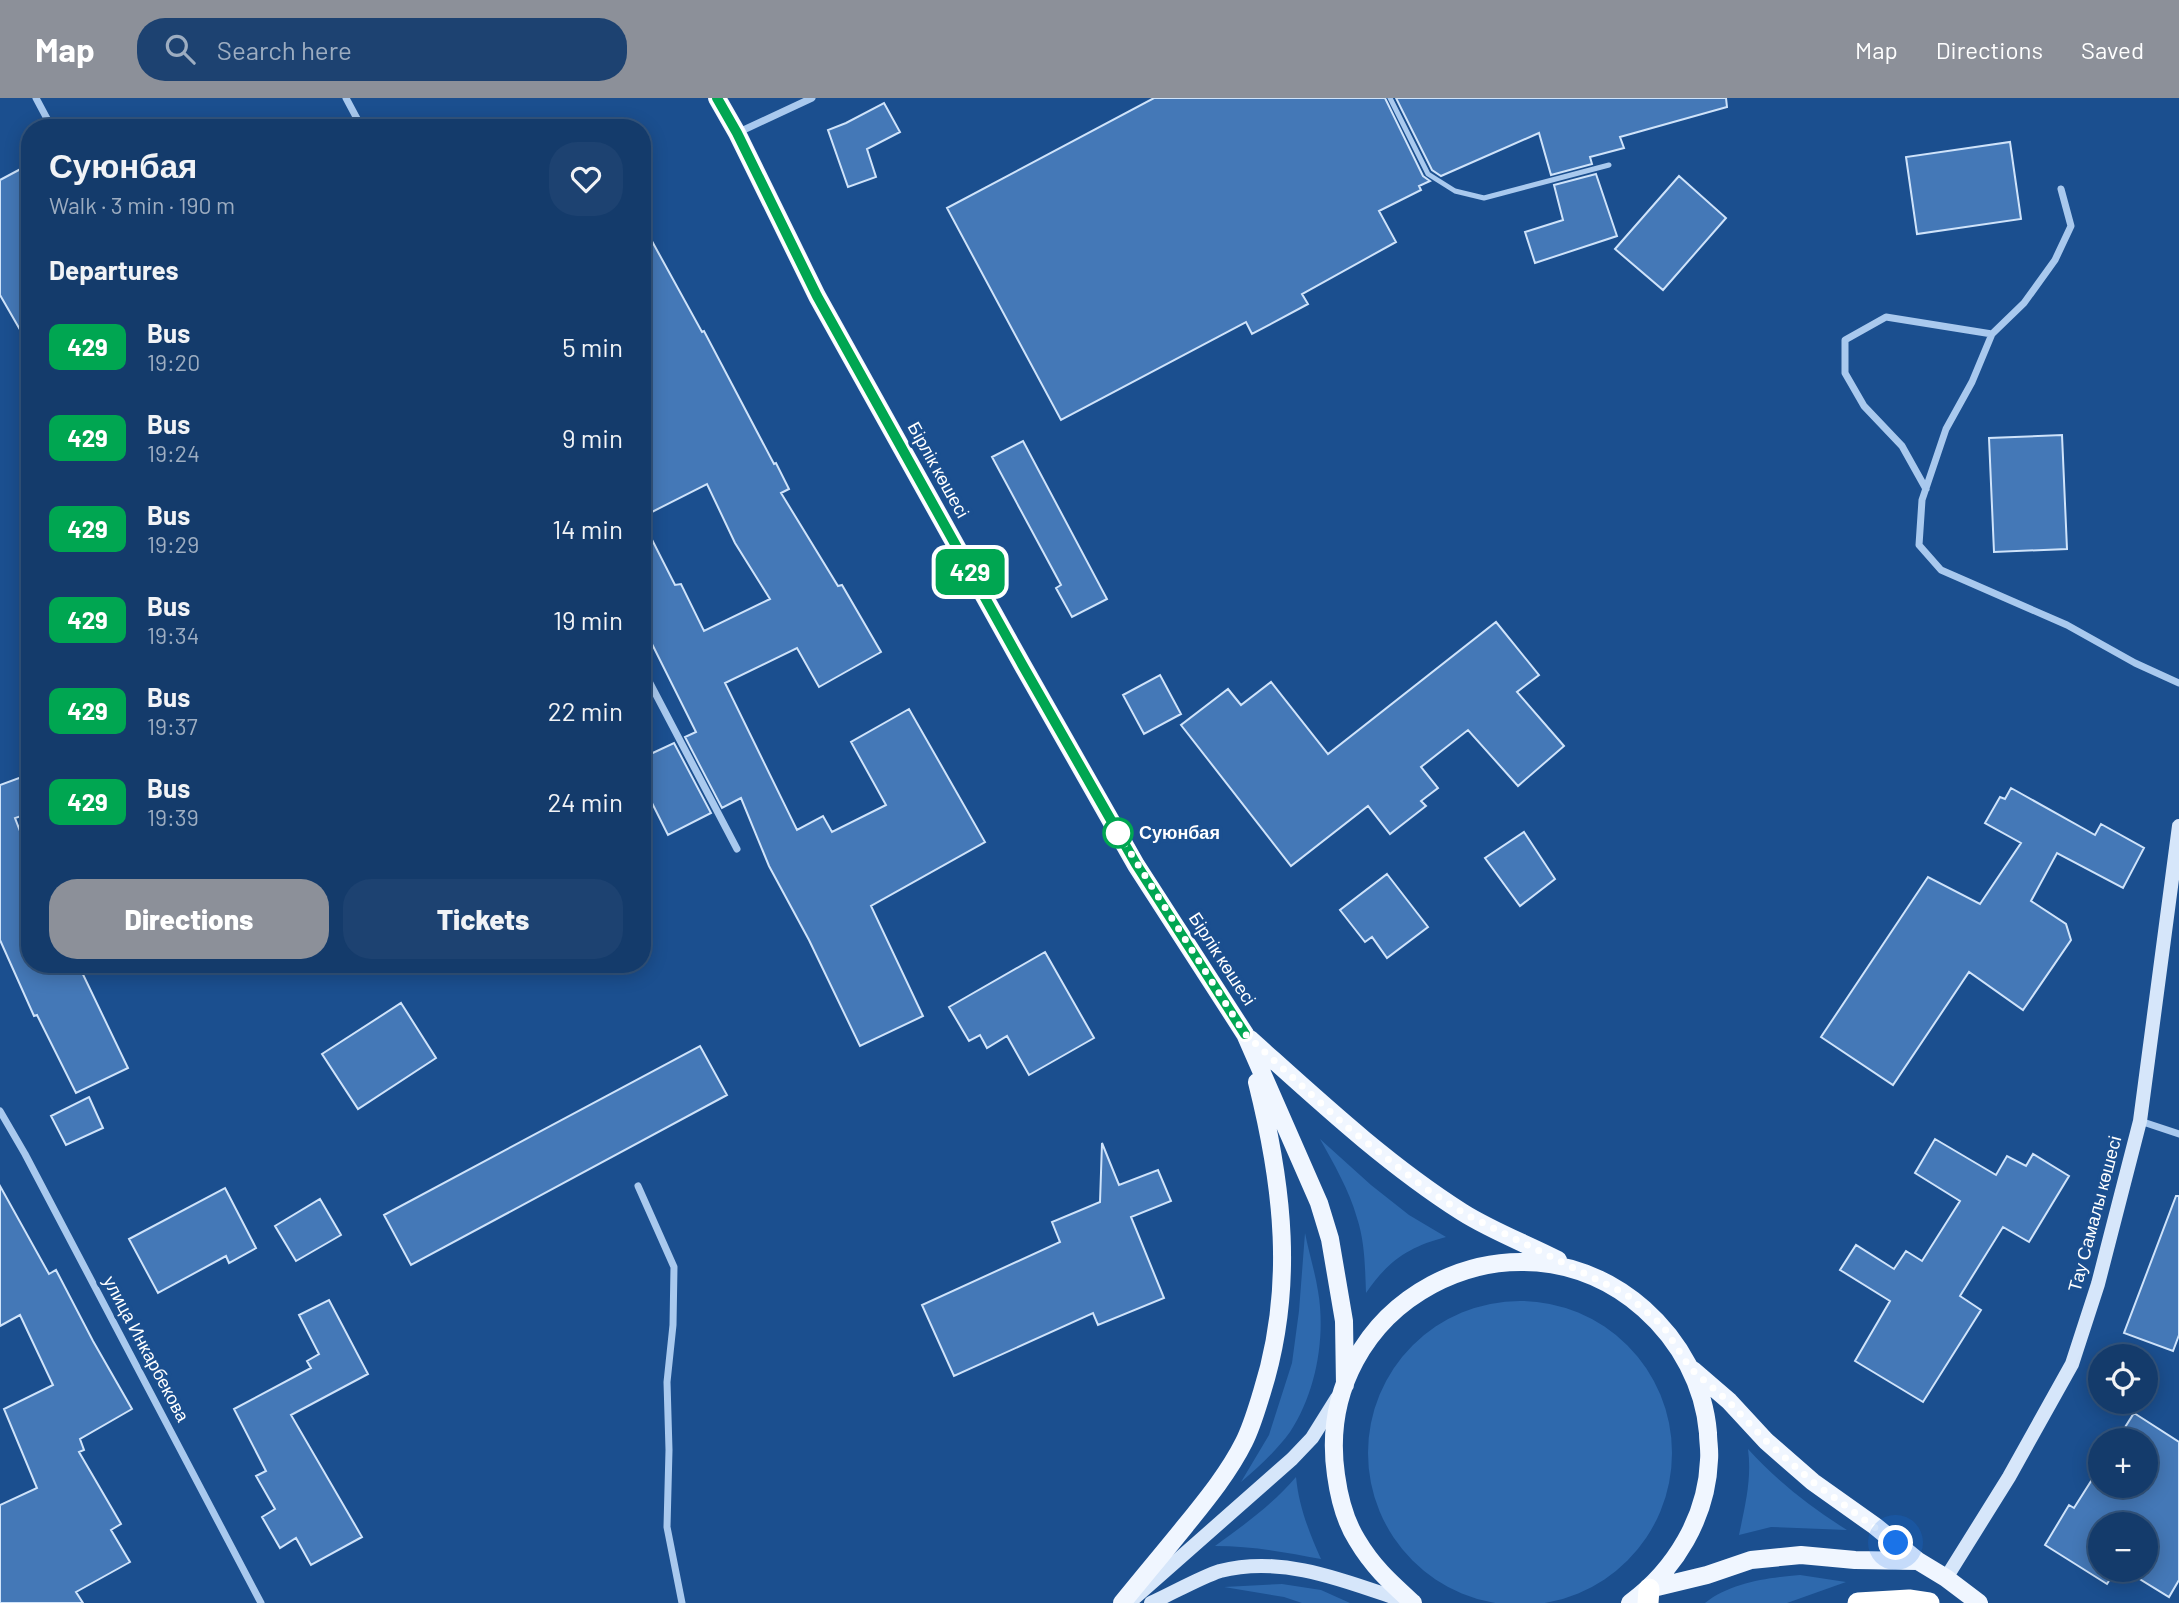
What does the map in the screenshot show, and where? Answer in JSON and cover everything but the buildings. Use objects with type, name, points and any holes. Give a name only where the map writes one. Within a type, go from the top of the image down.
[{"type":"highway","points":[[1858,1603],[1909,1600],[1929,1603]]},
{"type":"main road","name":"Бірлік көшесі","points":[[717,98],[817,296],[1023,666],[1136,864],[1245,1034]]},
{"type":"main road","points":[[1245,1034],[1347,1127],[1425,1188],[1465,1214],[1626,1294],[1663,1326],[1690,1368],[1706,1412],[1710,1460],[1700,1508],[1680,1552],[1648,1596]]},
{"type":"main road","points":[[1245,1034],[1319,1203],[1330,1239],[1343,1321],[1345,1385]]},
{"type":"main road","points":[[1122,1603],[1216,1488],[1244,1442],[1271,1362],[1279,1325],[1283,1240],[1278,1184],[1266,1118],[1245,1034]]},
{"type":"main road","points":[[1411,1603],[1381,1575],[1355,1538],[1339,1496],[1333,1452],[1338,1407],[1353,1364],[1378,1327],[1411,1297],[1450,1275],[1494,1263],[1539,1262],[1583,1272]]},
{"type":"main road","points":[[1690,1368],[1813,1482],[1979,1603]]},
{"type":"main road","points":[[1630,1603],[1751,1560],[1801,1555],[1855,1560],[1918,1561]]},
{"type":"street","points":[[36,98],[47,119]]},
{"type":"street","points":[[346,98],[357,119]]},
{"type":"street","points":[[737,133],[812,98]]},
{"type":"street","points":[[2061,189],[2071,226],[2055,260],[2024,303],[1992,334],[1972,382],[1947,429],[1922,500],[1919,545],[1941,570],[2067,625],[2179,683]]},
{"type":"street","points":[[1926,489],[1902,446],[1864,406],[1845,373],[1845,340],[1886,317],[1992,334]]},
{"type":"street","points":[[651,685],[737,849]]},
{"type":"street","name":"Тау Самалы көшесі","points":[[1946,1578],[2009,1477],[2072,1364],[2098,1284],[2140,1121],[2179,826]]},
{"type":"street","name":"улица Инкарбекова","points":[[0,1111],[38,1178],[261,1603]]},
{"type":"street","points":[[2140,1121],[2179,1134]]},
{"type":"street","points":[[638,1186],[674,1267],[673,1325],[667,1382],[667,1527],[681,1603]]},
{"type":"street","points":[[1129,1603],[1292,1460],[1312,1438],[1345,1385]]},
{"type":"street","points":[[1152,1603],[1220,1571],[1253,1567],[1289,1567],[1324,1573],[1411,1603]]},
{"type":"lane","points":[[1390,98],[1428,174],[1455,191],[1484,198],[1609,165]]},
{"type":"shaded area","points":[[1320,1139],[1409,1215],[1446,1237],[1421,1245],[1400,1257],[1382,1272],[1366,1293],[1360,1227],[1345,1187]]},
{"type":"shaded area","points":[[1305,1233],[1320,1309],[1317,1364],[1306,1400],[1290,1432],[1267,1459],[1241,1482],[1269,1435],[1292,1363]]},
{"type":"shaded area","points":[[1505,1302],[1535,1302],[1564,1307],[1592,1319],[1617,1335],[1638,1356],[1654,1381],[1666,1409],[1671,1438],[1671,1468],[1666,1497],[1654,1525],[1638,1550],[1617,1571],[1592,1587],[1564,1599],[1535,1604],[1505,1604],[1476,1599],[1448,1587],[1423,1571],[1402,1550],[1386,1525],[1374,1497],[1369,1468],[1369,1438],[1374,1409],[1386,1381],[1402,1356],[1423,1335],[1448,1319],[1476,1307]]},
{"type":"shaded area","points":[[1748,1449],[1794,1493],[1847,1530],[1771,1527],[1739,1535],[1746,1503]]},
{"type":"shaded area","points":[[1296,1477],[1305,1519],[1321,1559],[1268,1550],[1215,1546],[1267,1506]]},
{"type":"shaded area","points":[[1800,1575],[1846,1582],[1787,1603],[1705,1603],[1738,1586]]},
{"type":"shaded area","points":[[1282,1584],[1321,1590],[1350,1603],[1302,1603],[1284,1597],[1224,1587]]},
{"type":"bus line","name":"429","points":[[717,98],[817,296],[1080,768],[1136,864],[1245,1034]]},
{"type":"place","name":"Суюнбая","points":[[1118,833]]},
{"type":"route","points":[[1118,833],[1245,1034],[1347,1127],[1425,1188],[1465,1214],[1626,1294],[1663,1326],[1690,1368],[1728,1401],[1766,1441],[1813,1482],[1896,1543]]}]
